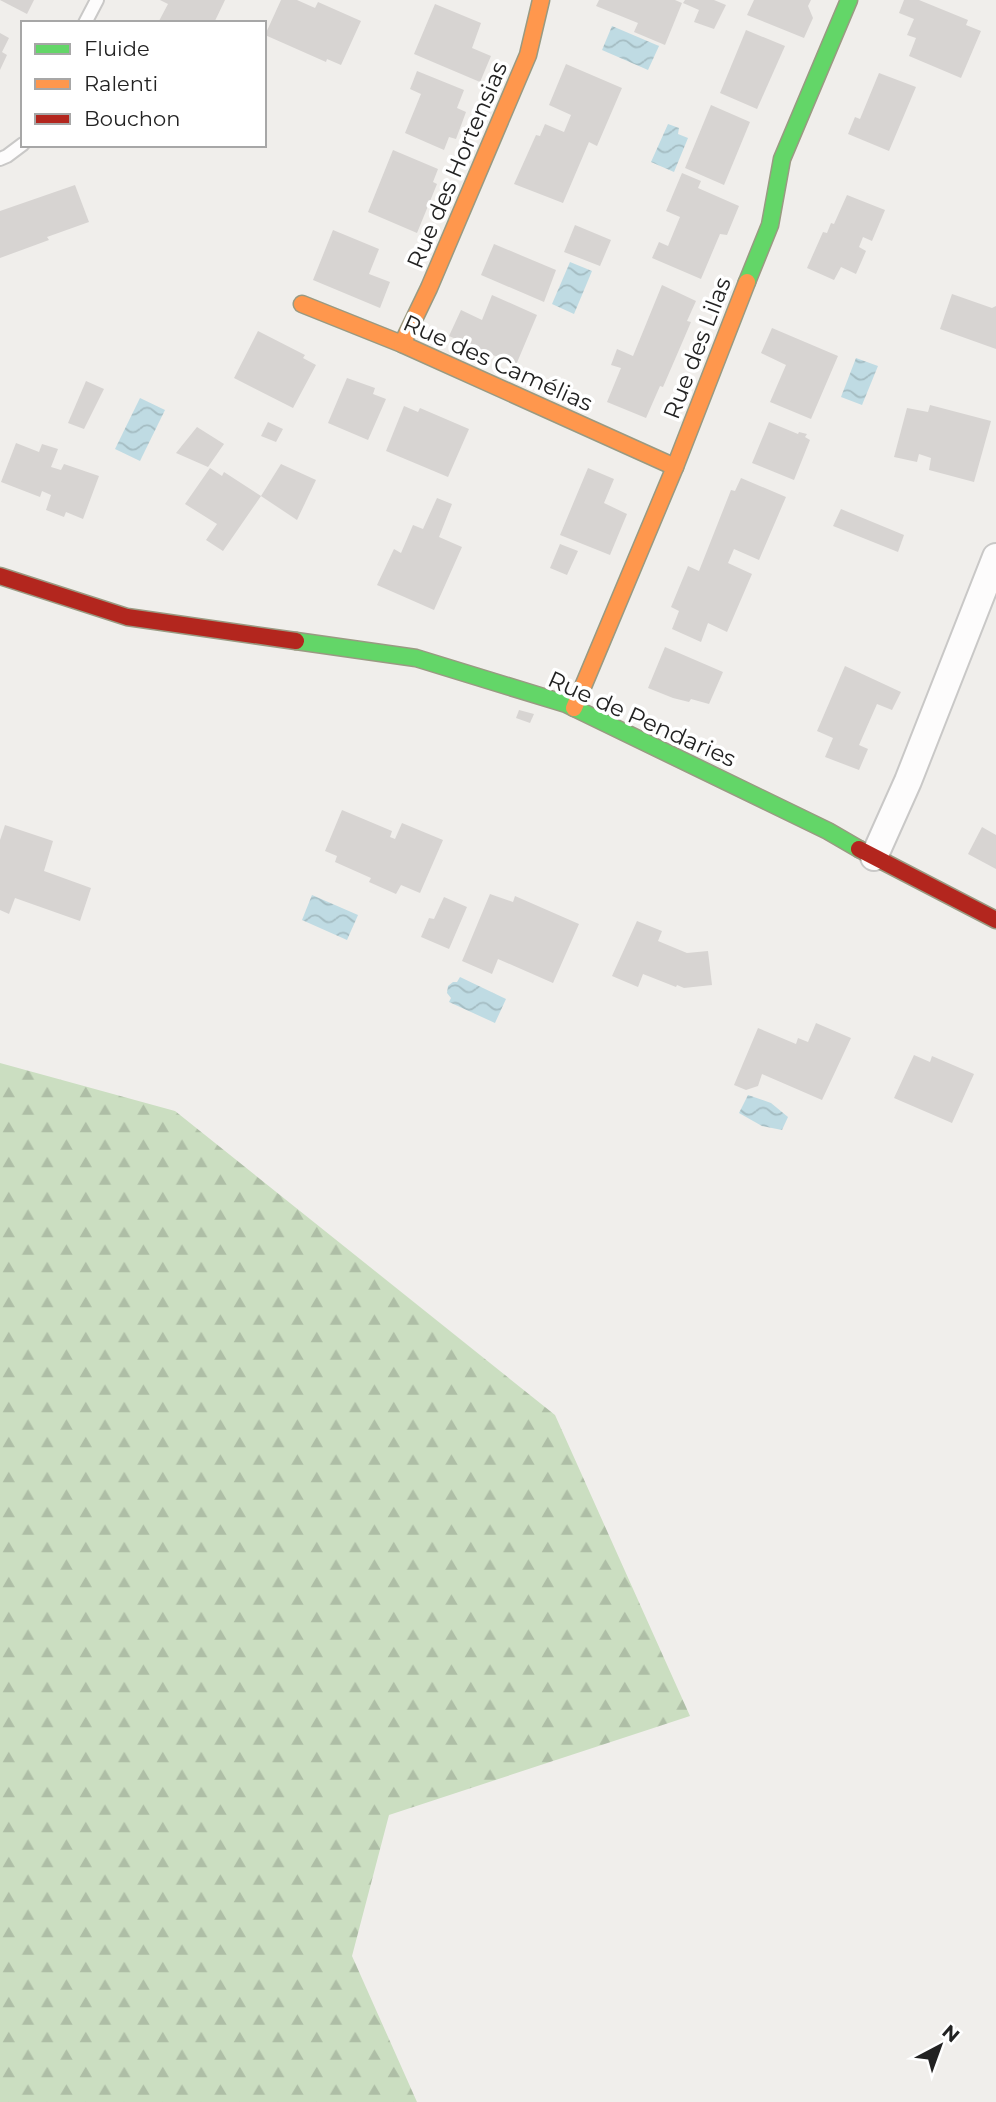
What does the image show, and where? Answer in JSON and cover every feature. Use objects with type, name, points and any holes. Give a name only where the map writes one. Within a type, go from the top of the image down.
[{"type":"street","name":"Rue des Hortensias","points":[[402,344],[429,288],[528,55],[541,0]]},
{"type":"street","name":"Rue des Lilas","points":[[574,708],[675,467],[770,226],[782,159],[849,0]]},
{"type":"street","name":"Rue des Camélias","points":[[302,304],[402,344],[675,467]]},
{"type":"street","points":[[874,857],[908,781],[996,557]]},
{"type":"street","name":"Rue de Pendaries","points":[[0,576],[127,617],[415,658],[574,708],[828,831],[996,920]]},
{"type":"lane","points":[[86,21],[97,0]]},
{"type":"lane","points":[[0,159],[21,146]]},
{"type":"green space","points":[[0,1063],[175,1111],[555,1415],[690,1716],[389,1815],[352,1956],[417,2102],[0,2102]]},
{"type":"water","points":[[612,26],[659,46],[648,70],[602,50]]},
{"type":"water","points":[[668,124],[679,128],[678,134],[688,138],[674,172],[651,162]]},
{"type":"water","points":[[570,262],[592,271],[574,314],[552,304]]},
{"type":"water","points":[[856,358],[878,366],[862,405],[841,397]]},
{"type":"water","points":[[140,398],[165,410],[140,461],[115,449]]},
{"type":"water","points":[[312,895],[358,915],[347,940],[302,920]]},
{"type":"water","points":[[460,977],[506,999],[495,1023],[449,1002],[451,998],[447,993],[448,986],[457,982]]},
{"type":"water","points":[[748,1095],[771,1103],[788,1117],[782,1130],[762,1126],[739,1113]]},
{"type":"building","points":[[0,0],[34,0],[27,14]]},
{"type":"building","points":[[160,0],[225,0],[215,21],[159,21],[168,4]]},
{"type":"building","points":[[281,0],[297,0],[315,8],[318,2],[361,21],[341,65],[327,59],[326,62],[266,35]]},
{"type":"building","points":[[599,0],[675,0],[682,3],[665,45],[634,32],[638,23],[596,6]]},
{"type":"building","points":[[685,0],[714,0],[726,5],[714,29],[694,22],[699,10],[683,3]]},
{"type":"building","points":[[754,0],[811,0],[808,6],[813,18],[804,38],[747,15]]},
{"type":"building","points":[[904,0],[919,0],[968,20],[966,25],[981,31],[961,78],[909,56],[916,38],[907,35],[914,19],[899,13]]},
{"type":"building","points":[[435,4],[481,23],[472,48],[491,56],[480,82],[414,54]]},
{"type":"building","points":[[746,30],[785,46],[757,109],[720,93]]},
{"type":"building","points":[[0,33],[9,38],[2,52],[7,55],[0,70]]},
{"type":"building","points":[[566,64],[622,88],[597,146],[589,142],[563,203],[514,184],[536,135],[540,136],[545,124],[564,132],[571,115],[549,105]]},
{"type":"building","points":[[417,71],[464,90],[457,108],[466,112],[456,139],[449,137],[444,150],[405,133],[421,94],[410,89]]},
{"type":"building","points":[[879,73],[916,87],[889,151],[848,134],[855,117],[860,119]]},
{"type":"building","points":[[711,105],[750,122],[724,185],[685,168]]},
{"type":"building","points":[[393,150],[438,169],[433,182],[437,184],[417,233],[368,212]]},
{"type":"building","points":[[682,173],[701,181],[698,188],[739,206],[727,235],[720,234],[701,279],[652,258],[659,242],[668,246],[680,217],[666,211]]},
{"type":"building","points":[[75,185],[89,222],[0,258],[0,211]]},
{"type":"building","points":[[847,195],[885,210],[872,241],[863,237],[859,247],[866,251],[856,274],[841,267],[834,280],[807,268],[823,232],[827,233],[831,223],[834,224]]},
{"type":"building","points":[[575,225],[611,240],[600,266],[564,252]]},
{"type":"building","points":[[333,230],[379,249],[369,274],[390,282],[380,308],[313,280]]},
{"type":"building","points":[[494,244],[556,270],[544,302],[481,275]]},
{"type":"building","points":[[662,285],[696,301],[687,321],[691,322],[663,387],[660,386],[646,418],[607,402],[621,368],[611,365],[617,349],[633,356]]},
{"type":"building","points":[[952,294],[992,308],[996,306],[996,349],[940,329]]},
{"type":"building","points":[[492,295],[537,315],[516,365],[449,336],[461,310],[482,320]]},
{"type":"building","points":[[772,328],[838,356],[811,419],[770,402],[786,365],[761,353]]},
{"type":"building","points":[[258,331],[305,355],[303,358],[316,365],[293,408],[234,378]]},
{"type":"building","points":[[347,378],[375,388],[373,394],[386,399],[368,440],[328,423]]},
{"type":"building","points":[[86,381],[104,389],[84,429],[68,423]]},
{"type":"building","points":[[930,405],[991,421],[974,482],[929,470],[931,458],[919,454],[917,462],[894,457],[907,408],[928,412]]},
{"type":"building","points":[[404,406],[418,412],[420,408],[469,429],[448,477],[386,451]]},
{"type":"building","points":[[268,422],[283,429],[276,442],[261,436]]},
{"type":"building","points":[[769,422],[798,434],[807,434],[805,437],[810,440],[794,480],[752,463]]},
{"type":"building","points":[[197,427],[224,444],[208,467],[176,453]]},
{"type":"building","points":[[16,443],[39,452],[42,444],[58,449],[51,467],[61,470],[64,464],[99,476],[83,519],[66,512],[64,517],[46,510],[51,495],[42,491],[40,497],[1,482]]},
{"type":"building","points":[[281,464],[316,480],[297,520],[261,496]]},
{"type":"building","points":[[210,468],[222,476],[224,472],[261,496],[223,551],[206,540],[217,524],[185,504]]},
{"type":"building","points":[[588,468],[614,479],[604,503],[627,514],[610,555],[560,535]]},
{"type":"building","points":[[741,478],[786,497],[759,560],[734,549],[728,563],[752,574],[727,632],[708,623],[701,642],[672,629],[679,611],[671,607],[688,566],[699,571],[731,490],[735,491]]},
{"type":"building","points":[[437,498],[452,504],[439,537],[462,547],[434,610],[377,585],[394,549],[401,553],[413,525],[423,529]]},
{"type":"building","points":[[841,509],[904,535],[898,552],[833,526]]},
{"type":"building","points":[[560,544],[578,551],[567,575],[550,568]]},
{"type":"building","points":[[665,647],[723,672],[709,704],[673,698],[648,688]]},
{"type":"building","points":[[845,666],[901,692],[892,710],[877,704],[859,745],[868,749],[859,770],[825,757],[833,738],[817,731]]},
{"type":"building","points":[[519,710],[534,714],[530,723],[516,718]]},
{"type":"building","points":[[342,810],[392,831],[390,837],[395,839],[402,823],[443,840],[420,893],[401,885],[396,894],[369,882],[371,878],[335,862],[337,856],[325,851]]},
{"type":"building","points":[[5,825],[53,841],[44,871],[91,888],[80,921],[15,898],[9,914],[0,910],[0,840]]},
{"type":"building","points":[[982,827],[996,835],[996,869],[968,854]]},
{"type":"building","points":[[490,894],[513,902],[515,896],[579,924],[553,983],[498,959],[492,974],[462,961]]},
{"type":"building","points":[[444,897],[467,907],[449,949],[421,937],[429,918],[434,919]]},
{"type":"building","points":[[637,921],[662,931],[658,941],[687,953],[708,951],[712,985],[676,987],[643,974],[638,987],[612,976]]},
{"type":"building","points":[[816,1023],[851,1038],[822,1100],[762,1074],[758,1086],[746,1090],[734,1085],[758,1028],[796,1044],[798,1038],[808,1042]]},
{"type":"building","points":[[914,1055],[930,1062],[932,1056],[974,1074],[952,1123],[894,1098]]},
{"type":"traffic: fast","points":[[747,282],[770,225],[782,159],[849,0]]},
{"type":"traffic: fast","points":[[296,641],[416,658],[566,704],[828,831],[859,849]]},
{"type":"traffic: slow","points":[[402,344],[429,288],[528,55],[541,0]]},
{"type":"traffic: slow","points":[[574,708],[675,467],[747,282]]},
{"type":"traffic: slow","points":[[302,304],[402,344],[675,467]]},
{"type":"traffic: jam","points":[[0,576],[127,617],[296,641]]},
{"type":"traffic: jam","points":[[859,849],[996,920]]}]
